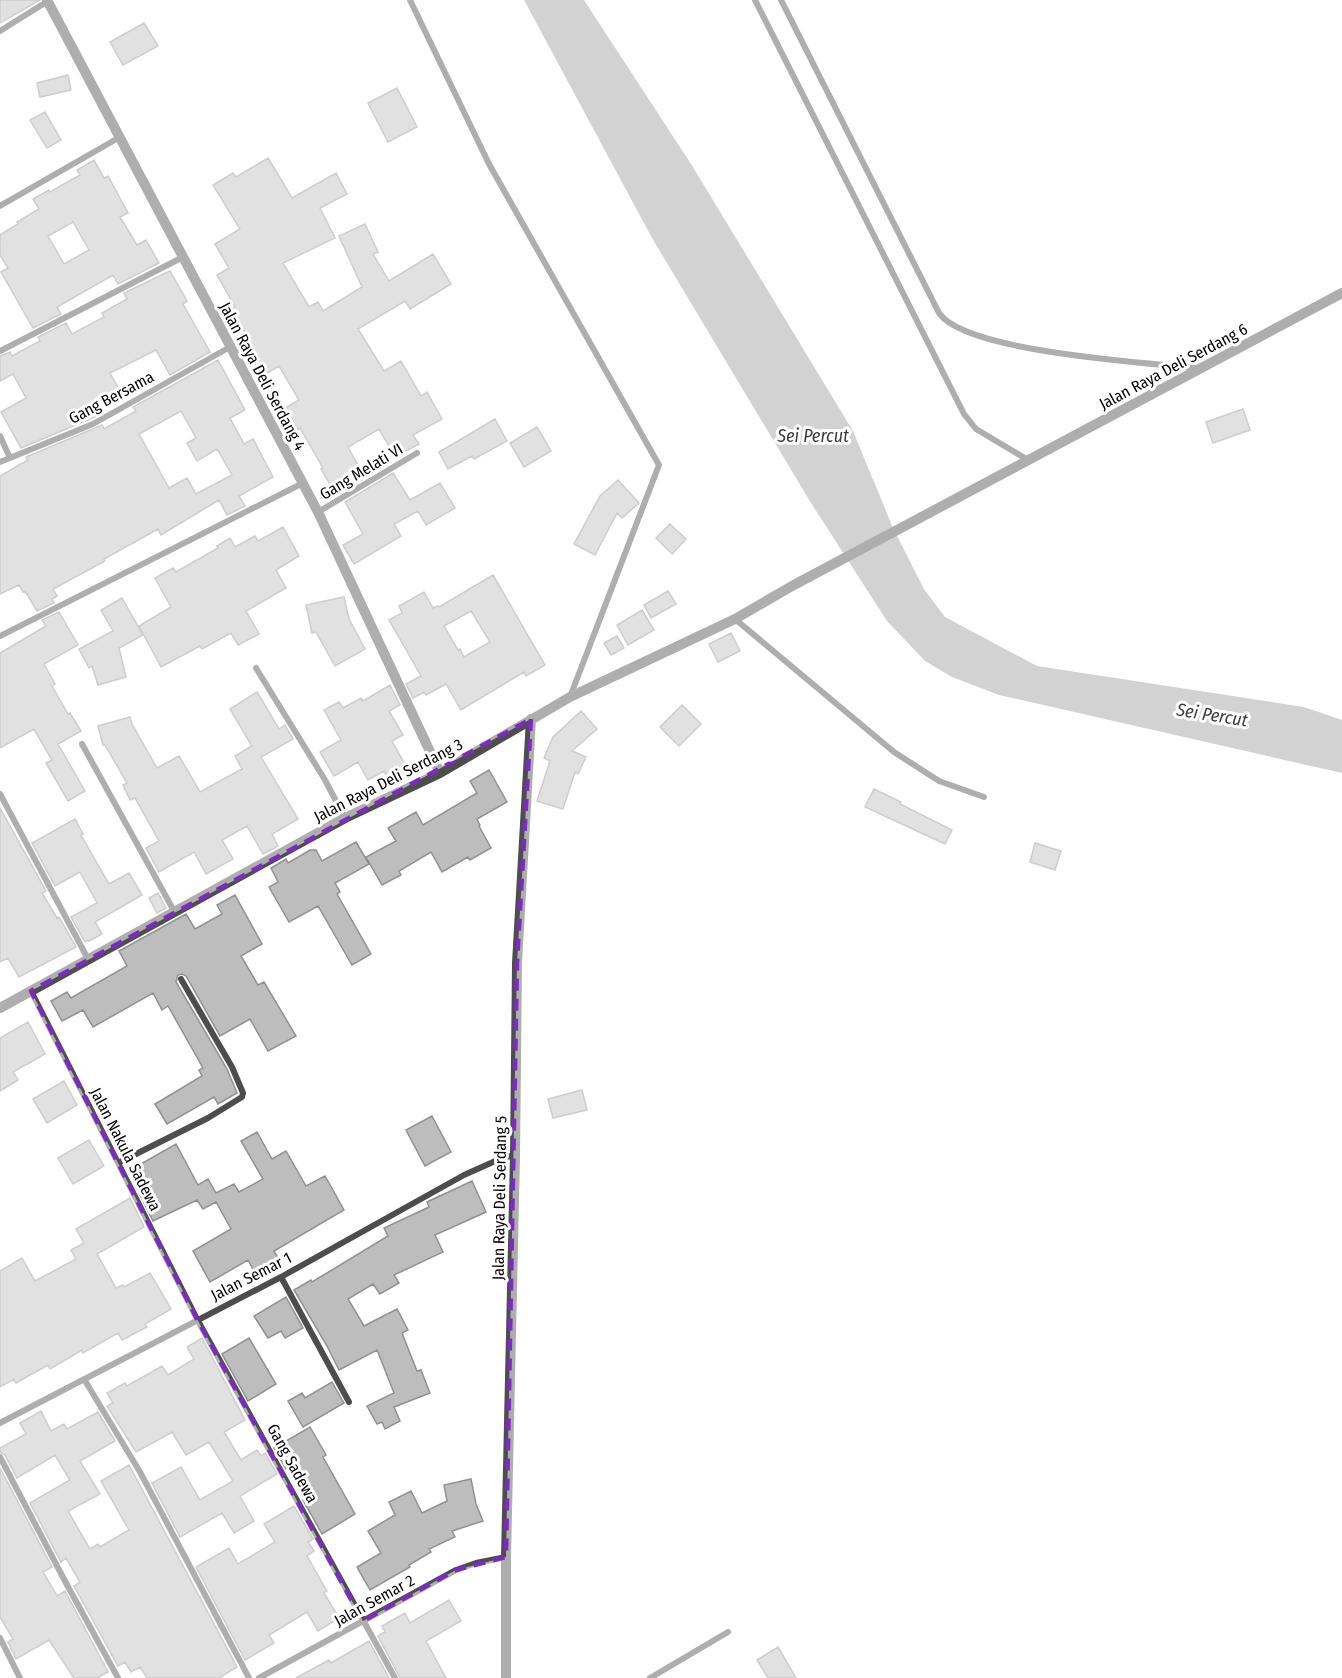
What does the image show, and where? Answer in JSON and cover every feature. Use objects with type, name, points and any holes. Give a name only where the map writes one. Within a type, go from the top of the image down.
[{"type":"street","points":[[410,0],[489,164],[658,465],[570,697]]},
{"type":"street","points":[[755,0],[964,414],[976,429],[1028,460]]},
{"type":"street","points":[[781,0],[939,312],[948,324],[998,343],[1121,361],[1201,368]]},
{"type":"street","points":[[0,31],[47,1]]},
{"type":"street","name":"Jalan Raya Deli Serdang 4","points":[[47,1],[318,512],[440,772]]},
{"type":"street","points":[[0,206],[120,137]]},
{"type":"street","points":[[0,351],[183,257]]},
{"type":"street","name":"Jalan Raya Deli Serdang 6","points":[[792,586],[1342,293]]},
{"type":"street","name":"Gang Bersama","points":[[0,462],[93,424],[230,347]]},
{"type":"street","points":[[0,436],[10,458]]},
{"type":"street","name":"Gang Melati VI","points":[[318,512],[417,453]]},
{"type":"street","points":[[0,636],[303,483]]},
{"type":"street","name":"Jalan Raya Deli Serdang 3","points":[[1,1004],[31,991],[345,818],[440,772],[570,697],[735,619],[792,586]]},
{"type":"street","points":[[735,619],[894,752],[939,781],[984,797]]},
{"type":"street","points":[[255,668],[325,780],[345,818]]},
{"type":"street","name":"Jalan Raya Deli Serdang 5","points":[[506,1678],[503,1558],[515,1155],[517,963],[531,719]]},
{"type":"street","points":[[82,744],[174,911]]},
{"type":"street","points":[[0,794],[88,959]]},
{"type":"street","points":[[118,1163],[208,1118],[242,1097],[241,1085],[232,1067],[181,980]]},
{"type":"street","name":"Jalan Nakula Sadewa","points":[[31,991],[197,1319]]},
{"type":"street","name":"Jalan Semar 1","points":[[0,1423],[280,1277],[464,1175],[502,1158],[515,1155]]},
{"type":"street","points":[[280,1277],[349,1402]]},
{"type":"street","name":"Gang Sadewa","points":[[197,1319],[396,1678]]},
{"type":"street","points":[[84,1379],[140,1472],[249,1678]]},
{"type":"street","points":[[0,1457],[118,1678]]},
{"type":"street","name":"Jalan Semar 2","points":[[259,1678],[456,1570],[476,1563],[503,1558]]},
{"type":"street","points":[[650,1678],[728,1632]]},
{"type":"street","points":[[0,1638],[20,1678]]},
{"type":"highlighted area","points":[[531,719],[517,963],[506,1557],[456,1570],[363,1621],[197,1319],[31,991]]},
{"type":"water","name":"Sei Percut","points":[[524,0],[584,0],[691,164],[853,431],[893,528],[924,589],[945,617],[1037,666],[1304,707],[1342,720],[1342,773],[999,695],[952,677],[925,661],[887,621],[811,503],[652,238]]},
{"type":"building","points":[[0,0],[40,0],[0,23]]},
{"type":"building","points":[[144,23],[158,46],[123,65],[110,42]]},
{"type":"building","points":[[68,75],[71,90],[40,97],[37,83]]},
{"type":"building","points":[[397,88],[417,127],[388,142],[368,103]]},
{"type":"building","points":[[45,112],[61,140],[47,148],[30,120]]},
{"type":"building","points":[[268,158],[292,198],[336,173],[347,194],[320,208],[335,238],[283,263],[309,307],[318,302],[323,311],[362,287],[339,236],[365,224],[378,252],[373,254],[389,281],[433,254],[451,284],[410,309],[405,301],[358,329],[384,371],[401,361],[421,396],[427,392],[442,419],[413,435],[419,444],[395,457],[379,429],[348,447],[365,478],[340,493],[339,491],[335,493],[300,428],[298,430],[285,408],[299,400],[279,366],[262,376],[243,345],[250,341],[231,309],[235,307],[217,275],[229,268],[215,244],[240,229],[213,185],[233,173],[236,177]]},
{"type":"building","points":[[94,160],[104,178],[108,176],[128,213],[120,217],[137,245],[146,240],[159,263],[118,284],[113,275],[57,307],[61,314],[33,328],[1,272],[8,268],[0,255],[0,235],[39,209],[33,199],[80,175],[77,170]],"holes":[[[73,222],[89,250],[64,264],[48,236]]]},
{"type":"building","points":[[170,271],[187,301],[183,304],[210,352],[170,375],[156,350],[110,373],[119,389],[91,404],[97,416],[21,448],[1,412],[26,398],[13,374],[0,381],[0,356],[10,352],[12,356],[40,341],[38,337],[66,323],[72,334],[104,317],[102,313],[127,299],[124,293]]},
{"type":"building","points":[[218,360],[245,410],[230,418],[244,444],[253,439],[273,477],[239,496],[245,506],[227,515],[219,500],[161,535],[158,529],[104,559],[105,561],[53,589],[57,596],[52,599],[54,603],[37,611],[19,585],[0,594],[0,476],[28,460],[26,457],[102,425],[104,429],[136,411],[133,407]],"holes":[[[181,411],[196,438],[187,443],[197,461],[217,449],[232,475],[196,494],[187,478],[169,488],[139,434]]]},
{"type":"building","points":[[1243,409],[1250,430],[1213,443],[1206,422]]},
{"type":"building","points":[[495,419],[507,441],[474,459],[472,456],[448,469],[439,452]]},
{"type":"building","points":[[537,427],[551,451],[524,467],[510,443]]},
{"type":"building","points":[[393,473],[410,500],[440,483],[455,508],[426,525],[418,511],[394,524],[401,536],[354,564],[343,545],[363,534],[345,502]]},
{"type":"building","points":[[618,480],[639,503],[622,518],[617,513],[595,555],[574,544],[600,496]]},
{"type":"building","points":[[670,524],[686,539],[672,554],[656,538]]},
{"type":"building","points":[[283,527],[299,556],[276,570],[286,588],[246,611],[259,634],[238,645],[231,633],[202,649],[200,646],[161,667],[139,626],[171,607],[155,578],[173,568],[176,572],[218,548],[217,546],[230,538],[235,547],[255,536],[258,541]]},
{"type":"building","points":[[493,575],[545,665],[526,676],[524,672],[461,710],[446,684],[426,695],[424,692],[413,698],[406,684],[421,676],[389,620],[402,613],[399,606],[424,592],[433,608],[439,607]],"holes":[[[471,611],[490,642],[464,657],[444,626]]]},
{"type":"building","points":[[668,591],[676,604],[651,618],[644,605]]},
{"type":"building","points":[[344,597],[349,619],[365,649],[335,666],[316,632],[312,633],[306,605]]},
{"type":"building","points":[[122,598],[143,635],[119,648],[126,677],[98,685],[92,666],[89,668],[79,649],[113,631],[101,610]]},
{"type":"building","points":[[642,610],[654,630],[628,645],[617,625]]},
{"type":"building","points":[[59,612],[78,645],[44,664],[55,684],[52,686],[81,731],[58,744],[85,791],[68,801],[46,763],[52,760],[34,729],[0,748],[0,653],[46,626],[42,620]]},
{"type":"building","points":[[731,633],[740,651],[718,662],[709,644]]},
{"type":"building","points":[[617,636],[624,648],[611,655],[604,643]]},
{"type":"building","points":[[390,685],[400,705],[389,711],[403,735],[392,741],[407,768],[388,779],[384,771],[368,780],[358,762],[334,776],[320,752],[341,740],[324,710],[339,702],[343,708],[361,698],[363,701]]},
{"type":"building","points":[[257,692],[279,729],[285,725],[293,739],[261,757],[298,819],[272,834],[278,846],[263,854],[247,826],[222,840],[233,859],[206,874],[194,852],[159,872],[146,848],[159,841],[135,798],[130,800],[123,785],[127,783],[103,745],[98,726],[130,717],[157,768],[179,756],[200,792],[242,769],[235,756],[252,746],[230,709]]},
{"type":"building","points":[[682,705],[701,724],[679,746],[660,727]]},
{"type":"building","points":[[581,711],[597,729],[572,751],[586,757],[578,774],[575,772],[563,809],[537,801],[550,761],[544,758],[553,737]]},
{"type":"building","points":[[489,770],[507,802],[477,819],[491,848],[470,860],[468,857],[442,872],[431,852],[399,871],[401,875],[382,885],[366,857],[396,841],[388,828],[416,812],[423,825],[477,793],[470,781]]},
{"type":"building","points":[[874,789],[952,830],[945,844],[865,807]]},
{"type":"building","points":[[0,808],[46,891],[42,893],[76,947],[19,977],[8,958],[0,962]]},
{"type":"building","points":[[75,819],[83,834],[81,835],[109,884],[129,873],[142,895],[95,922],[102,934],[85,942],[71,917],[97,903],[80,872],[55,886],[32,843]]},
{"type":"building","points":[[356,842],[369,864],[335,883],[340,892],[337,894],[371,954],[352,965],[318,906],[289,922],[269,887],[278,882],[271,868],[286,859],[288,863],[310,850],[316,850],[322,861]]},
{"type":"building","points":[[1035,843],[1061,851],[1055,870],[1030,862]]},
{"type":"building","points":[[158,893],[166,908],[157,913],[149,898]]},
{"type":"building","points":[[235,895],[262,944],[241,956],[258,985],[264,982],[296,1036],[268,1051],[250,1019],[220,1036],[186,976],[178,975],[176,982],[227,1069],[237,1093],[218,1104],[214,1097],[167,1124],[155,1104],[202,1076],[199,1070],[203,1068],[168,1006],[162,1010],[153,993],[93,1027],[83,1010],[62,1021],[51,1001],[67,992],[71,998],[127,966],[119,951],[186,914],[195,929],[222,914],[217,905]]},
{"type":"building","points":[[28,1022],[45,1054],[13,1072],[18,1080],[0,1091],[0,1038]]},
{"type":"building","points":[[64,1081],[77,1105],[47,1123],[33,1099]]},
{"type":"building","points":[[582,1090],[587,1110],[553,1118],[548,1099]]},
{"type":"building","points":[[432,1116],[451,1152],[425,1166],[406,1130]]},
{"type":"building","points":[[257,1132],[272,1159],[286,1151],[306,1186],[325,1176],[344,1210],[274,1251],[280,1261],[256,1275],[248,1260],[210,1282],[193,1251],[231,1229],[216,1202],[203,1209],[197,1200],[153,1221],[139,1193],[151,1187],[139,1165],[176,1144],[198,1185],[208,1179],[216,1193],[234,1184],[239,1192],[263,1179],[241,1141]]},
{"type":"building","points":[[89,1140],[104,1166],[73,1184],[58,1158]]},
{"type":"building","points":[[472,1181],[486,1212],[435,1235],[443,1252],[394,1275],[399,1283],[380,1294],[373,1284],[348,1299],[364,1326],[397,1309],[408,1330],[402,1333],[417,1371],[421,1370],[430,1393],[394,1407],[400,1421],[385,1429],[382,1422],[377,1424],[367,1406],[394,1393],[377,1350],[339,1370],[294,1290],[311,1280],[312,1282],[388,1236],[384,1228],[429,1207],[427,1202]]},
{"type":"building","points":[[130,1198],[144,1227],[97,1254],[116,1288],[123,1285],[124,1287],[150,1273],[171,1309],[145,1324],[147,1327],[122,1340],[118,1333],[83,1353],[82,1350],[50,1369],[48,1365],[16,1383],[14,1379],[0,1387],[0,1271],[22,1258],[35,1281],[76,1259],[71,1250],[84,1243],[76,1229]]},
{"type":"building","points":[[286,1297],[303,1328],[285,1338],[281,1331],[268,1338],[254,1316]]},
{"type":"building","points":[[202,1338],[245,1420],[224,1432],[241,1460],[257,1450],[261,1456],[265,1453],[277,1474],[240,1496],[254,1521],[234,1533],[222,1513],[180,1537],[152,1483],[181,1467],[200,1500],[233,1481],[209,1442],[186,1455],[172,1432],[136,1452],[107,1406],[113,1403],[107,1393],[125,1383],[127,1386],[162,1366],[168,1375],[194,1359],[187,1347]]},
{"type":"building","points":[[249,1338],[276,1384],[248,1401],[222,1354]]},
{"type":"building","points":[[332,1382],[344,1403],[303,1427],[288,1401],[302,1393],[305,1398]]},
{"type":"building","points":[[41,1411],[51,1431],[64,1424],[67,1429],[98,1412],[115,1441],[80,1461],[100,1494],[68,1511],[90,1549],[98,1544],[100,1547],[129,1530],[101,1481],[129,1465],[237,1667],[219,1678],[147,1678],[140,1667],[131,1672],[125,1662],[118,1666],[74,1586],[80,1582],[66,1558],[61,1562],[30,1503],[70,1480],[55,1455],[17,1478],[5,1455],[0,1452],[0,1448],[26,1434],[20,1423]]},
{"type":"building","points":[[310,1427],[326,1455],[323,1457],[355,1514],[322,1534],[303,1500],[308,1497],[290,1467],[286,1469],[274,1448]]},
{"type":"building","points":[[0,1468],[52,1567],[43,1572],[57,1596],[65,1591],[108,1672],[97,1678],[74,1678],[49,1640],[16,1659],[8,1642],[13,1639],[0,1617]]},
{"type":"building","points":[[471,1479],[476,1504],[483,1521],[452,1531],[455,1537],[429,1549],[431,1552],[409,1565],[410,1567],[370,1590],[357,1567],[381,1553],[368,1531],[395,1515],[389,1502],[411,1491],[422,1513],[447,1501],[444,1485]]},
{"type":"building","points":[[294,1506],[313,1539],[308,1542],[314,1551],[307,1556],[327,1591],[324,1593],[339,1618],[318,1631],[307,1612],[269,1635],[274,1643],[245,1660],[196,1567],[229,1548],[238,1564],[275,1542],[264,1524]]},
{"type":"building","points":[[449,1600],[461,1621],[426,1641],[446,1678],[400,1678],[378,1636],[385,1632],[382,1626],[405,1613],[410,1623]]},
{"type":"building","points":[[369,1641],[389,1678],[296,1678],[329,1660],[331,1663]]},
{"type":"building","points":[[778,1647],[796,1678],[768,1678],[757,1660]]}]
